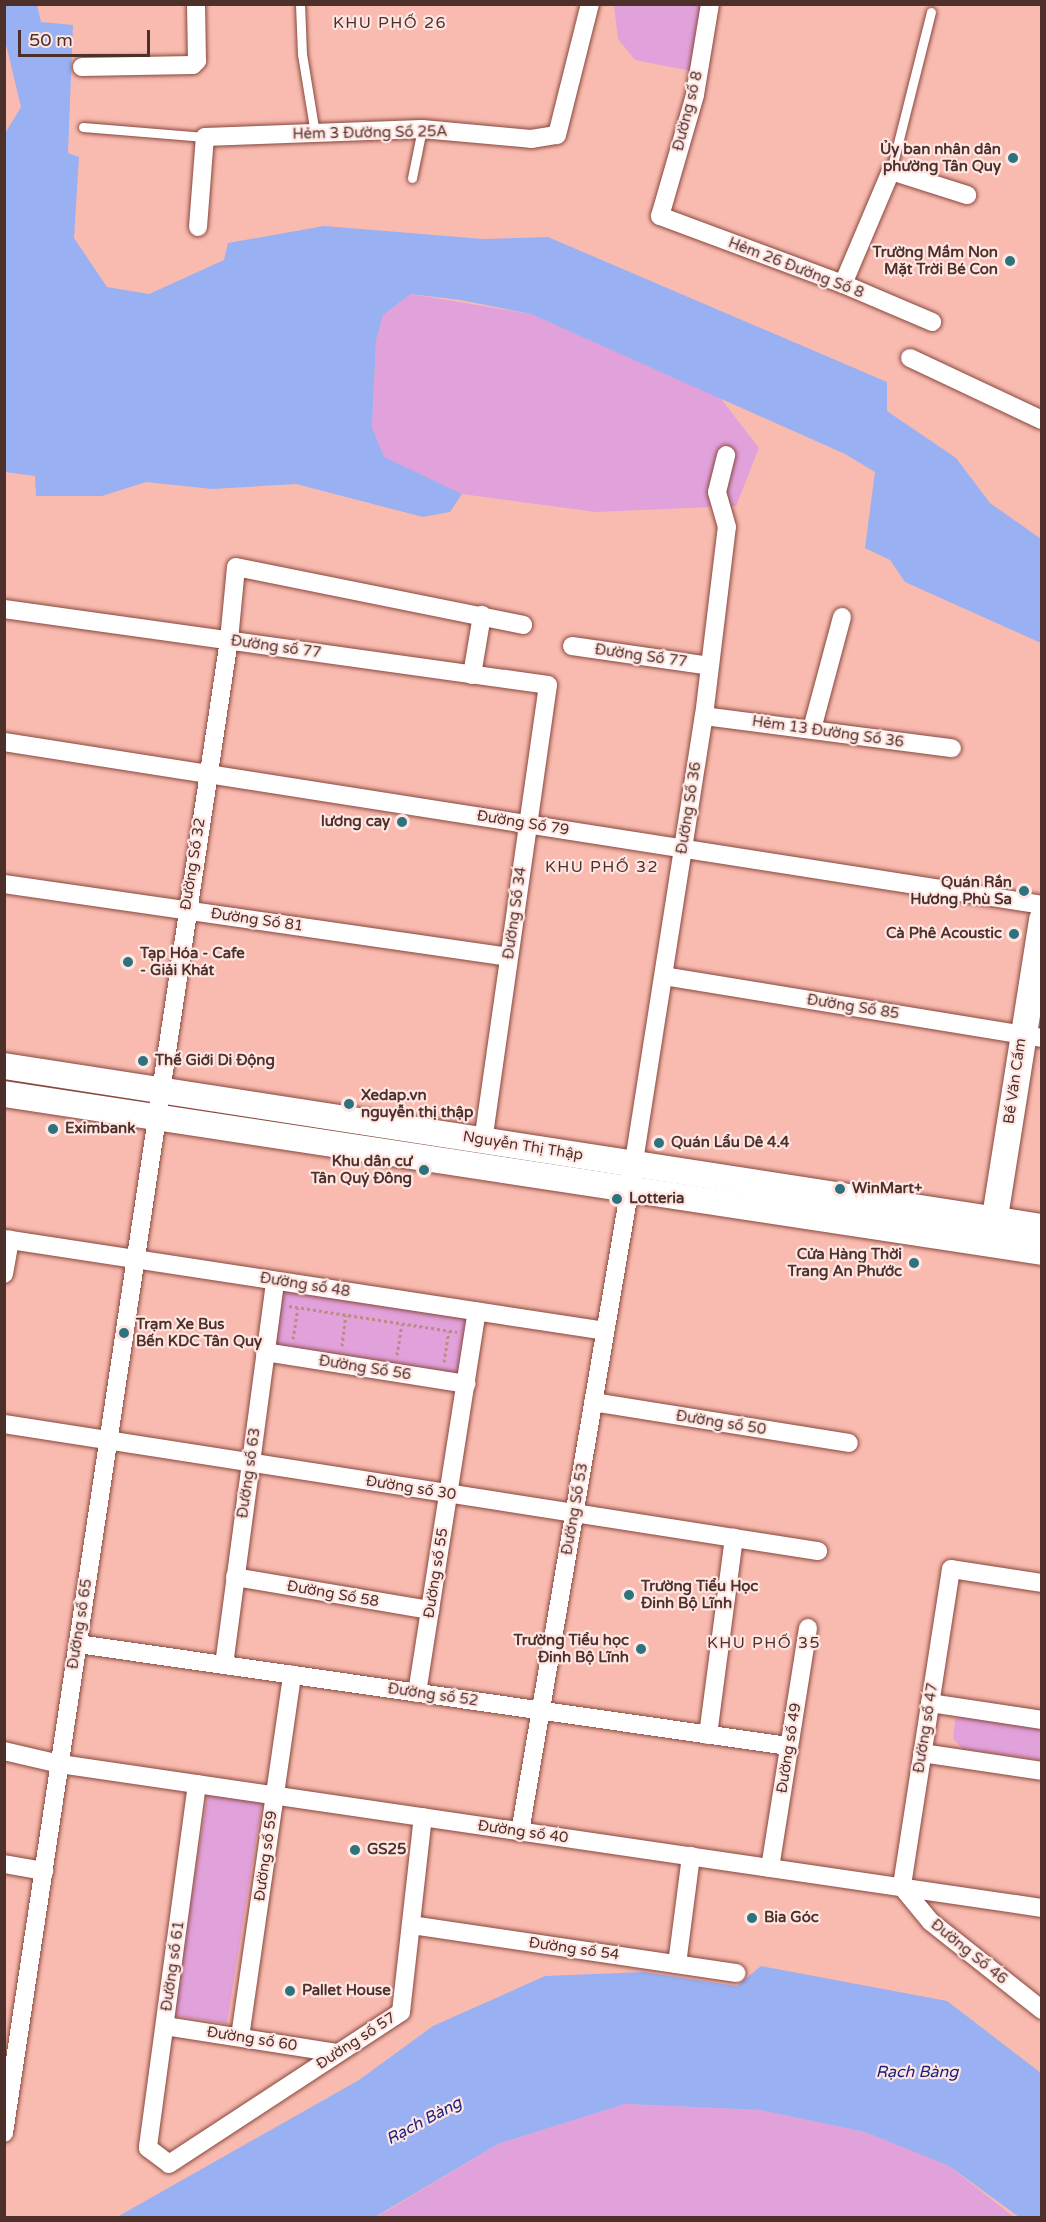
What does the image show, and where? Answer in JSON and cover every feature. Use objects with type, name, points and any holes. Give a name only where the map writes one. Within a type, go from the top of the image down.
[{"type":"main road","name":"Bế Văn Cấm","points":[[993,1232],[1032,1037],[1041,919]]},
{"type":"main road","name":"Nguyễn Thị Thập","points":[[4,1066],[483,1140],[632,1174]]},
{"type":"main road","name":"Nguyễn Thị Thập","points":[[4,1094],[156,1116],[632,1174],[993,1232],[1040,1249]]},
{"type":"street","points":[[82,67],[193,65],[197,61],[196,4]]},
{"type":"street","name":"Hẻm 3 Đường Số 25A","points":[[205,137],[422,129],[531,139],[557,135],[590,4]]},
{"type":"street","name":"Đường số 8","points":[[660,216],[695,95],[710,4]]},
{"type":"street","points":[[198,227],[205,137]]},
{"type":"street","points":[[843,284],[891,171],[967,195]]},
{"type":"street","name":"Hẻm 26 Đường Số 8","points":[[660,216],[843,284],[932,322]]},
{"type":"street","points":[[910,358],[1041,420]]},
{"type":"street","name":"Đường Số 36","points":[[632,1174],[704,716],[728,527],[717,492],[726,455]]},
{"type":"street","name":"Đường Số 32","points":[[156,1116],[229,640],[236,567],[482,615]]},
{"type":"street","name":"Đường số 77","points":[[4,609],[548,685]]},
{"type":"street","points":[[472,675],[482,615],[523,625]]},
{"type":"street","points":[[812,729],[842,617]]},
{"type":"street","name":"Đường Số 77","points":[[572,646],[710,666]]},
{"type":"street","name":"Đường Số 34","points":[[483,1140],[548,685]]},
{"type":"street","name":"Hẻm 13 Đường Số 36","points":[[704,716],[952,748]]},
{"type":"street","name":"Đường Số 79","points":[[4,742],[1041,905]]},
{"type":"street","name":"Đường Số 81","points":[[4,884],[509,957]]},
{"type":"street","name":"Đường Số 85","points":[[664,976],[1032,1037]]},
{"type":"street","name":"Đường số 65","points":[[5,2125],[156,1116]]},
{"type":"street","name":"Đường Số 53","points":[[520,1832],[632,1174]]},
{"type":"street","points":[[4,1274],[7,1240]]},
{"type":"street","name":"Đường số 48","points":[[7,1240],[606,1331]]},
{"type":"street","name":"Đường số 63","points":[[224,1665],[275,1281]]},
{"type":"street","name":"Đường số 55","points":[[417,1693],[477,1311]]},
{"type":"street","name":"Đường Số 56","points":[[265,1352],[466,1384]]},
{"type":"street","name":"Đường số 50","points":[[593,1402],[849,1443]]},
{"type":"street","name":"Đường số 30","points":[[4,1424],[818,1551]]},
{"type":"street","points":[[708,1735],[734,1538]]},
{"type":"street","name":"Đường số 47","points":[[902,1887],[951,1569],[1041,1583]]},
{"type":"street","name":"Đường Số 58","points":[[235,1577],[430,1610]]},
{"type":"street","name":"Đường số 49","points":[[770,1868],[808,1628]]},
{"type":"street","name":"Đường số 52","points":[[78,1644],[789,1746]]},
{"type":"street","name":"Đường số 59","points":[[240,2037],[292,1675]]},
{"type":"street","points":[[930,1703],[1041,1720]]},
{"type":"street","name":"Đường số 40","points":[[4,1751],[60,1764],[1041,1908]]},
{"type":"street","points":[[922,1753],[1041,1771]]},
{"type":"street","name":"Đường số 61","points":[[148,2148],[197,1784]]},
{"type":"street","name":"Đường số 57","points":[[148,2148],[169,2164],[401,2012],[423,1817]]},
{"type":"street","points":[[677,1964],[691,1857]]},
{"type":"street","points":[[4,1864],[44,1871]]},
{"type":"street","name":"Đường Số 46","points":[[902,1887],[931,1922],[1041,2010]]},
{"type":"street","name":"Đường số 54","points":[[411,1925],[736,1973]]},
{"type":"street","name":"Đường số 60","points":[[165,2026],[338,2053]]},
{"type":"lane","points":[[300,4],[302,54],[315,133]]},
{"type":"lane","points":[[891,171],[931,12]]},
{"type":"lane","name":"Hẻm 3 Đường Số 25A","points":[[83,127],[205,137]]},
{"type":"lane","points":[[412,178],[422,129]]},
{"type":"path","points":[[272,1304],[473,1335]]},
{"type":"path","points":[[293,1345],[298,1308]]},
{"type":"path","points":[[341,1352],[346,1315]]},
{"type":"path","points":[[396,1362],[402,1324]]},
{"type":"path","points":[[443,1369],[449,1331]]},
{"type":"shaded area","points":[[614,5],[708,5],[696,72],[635,60],[618,39]]},
{"type":"shaded area","points":[[411,294],[531,314],[718,395],[759,448],[736,506],[596,512],[462,494],[384,458],[372,427],[376,341],[383,315]]},
{"type":"shaded area","points":[[281,1287],[472,1317],[462,1375],[272,1345]]},
{"type":"shaded area","points":[[968,1716],[1041,1726],[1041,1760],[963,1749],[953,1739],[955,1719]]},
{"type":"shaded area","points":[[208,1792],[262,1801],[227,2024],[173,2015]]},
{"type":"shaded area","points":[[625,2104],[760,2110],[865,2132],[949,2166],[1014,2217],[375,2218],[498,2144]]},
{"type":"water","points":[[5,4],[37,5],[41,22],[73,25],[68,153],[79,157],[74,238],[107,287],[149,294],[224,260],[228,243],[324,226],[483,239],[548,237],[887,382],[887,411],[956,458],[990,503],[1041,539],[1041,643],[905,582],[890,560],[865,548],[875,472],[845,454],[531,314],[460,300],[411,294],[383,315],[376,341],[372,427],[384,457],[462,494],[450,512],[423,517],[296,484],[212,489],[146,482],[102,496],[36,496],[35,476],[5,472],[4,135],[21,107],[5,40]]},
{"type":"water","name":"Rạch Bàng","points":[[761,1966],[947,2001],[1041,2073],[1041,2217],[1019,2217],[949,2166],[865,2132],[760,2110],[625,2104],[498,2144],[375,2217],[117,2217],[359,2080],[433,2026],[545,1976],[644,1972],[737,1986]]},
{"type":"place","name":"Ủy ban nhân dân phường Tân Quy","points":[[1013,158]]},
{"type":"place","name":"Trường Mầm Non Mặt Trời Bé Con","points":[[1010,261]]},
{"type":"place","name":"lương cay","points":[[402,822]]},
{"type":"place","name":"Quán Rắn Hương Phù Sa","points":[[1024,891]]},
{"type":"place","name":"Cà Phê Acoustic","points":[[1014,934]]},
{"type":"place","name":"Tạp Hóa - Cafe - Giải Khát","points":[[128,962]]},
{"type":"place","name":"Thế Giới Di Động","points":[[143,1061]]},
{"type":"place","name":"Xedap.vn nguyễn thị thập","points":[[349,1104]]},
{"type":"place","name":"Eximbank","points":[[53,1129]]},
{"type":"place","name":"Quán Lẩu Dê 4.4","points":[[659,1143]]},
{"type":"place","name":"Khu dân cư Tân Quý Đông","points":[[424,1170]]},
{"type":"place","name":"WinMart+","points":[[840,1189]]},
{"type":"place","name":"Lotteria","points":[[617,1199]]},
{"type":"place","name":"Cửa Hàng Thời Trang An Phước","points":[[914,1263]]},
{"type":"place","name":"Trạm Xe Bus Bến KDC Tân Quy","points":[[124,1333]]},
{"type":"place","name":"Trường Tiểu Học Đinh Bộ Lĩnh","points":[[629,1595]]},
{"type":"place","name":"Trường Tiểu học Đinh Bộ Lĩnh","points":[[641,1649]]},
{"type":"place","name":"GS25","points":[[355,1850]]},
{"type":"place","name":"Bia Góc","points":[[752,1918]]},
{"type":"place","name":"Pallet House","points":[[290,1991]]},
{"type":"district","name":"KHU PHỐ 26","points":[[390,23]]},
{"type":"district","name":"KHU PHỐ 32","points":[[602,867]]},
{"type":"district","name":"KHU PHỐ 35","points":[[764,1643]]}]
